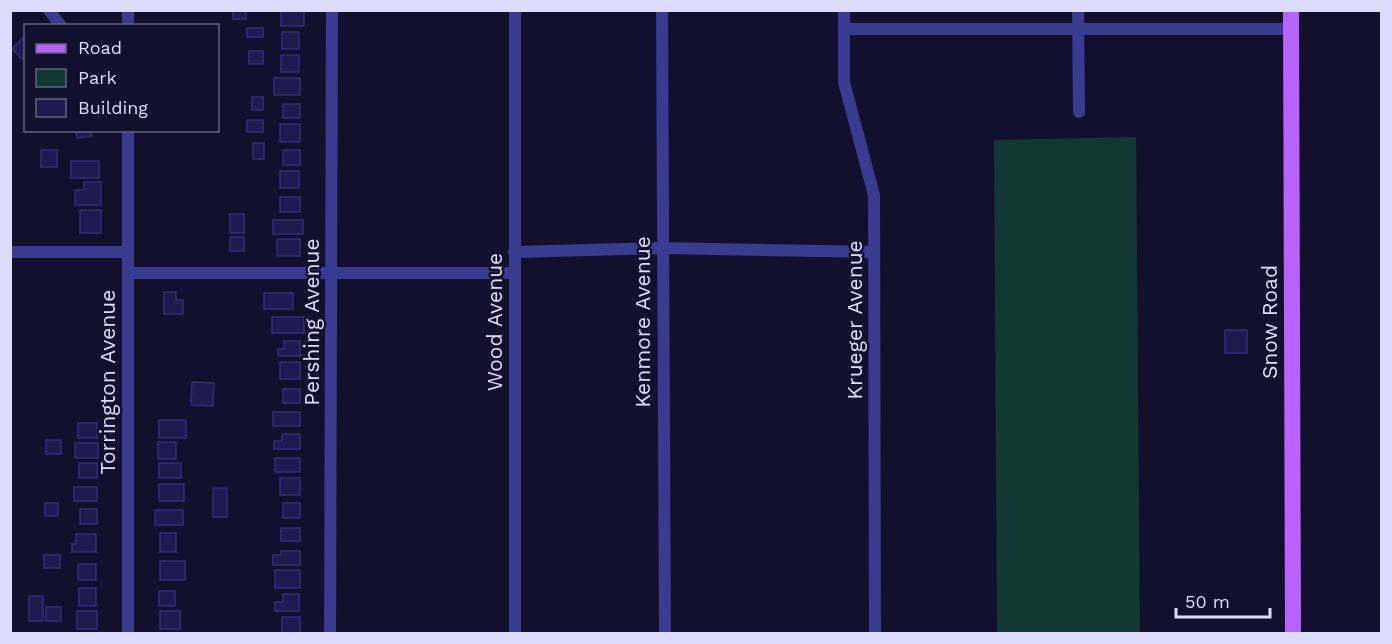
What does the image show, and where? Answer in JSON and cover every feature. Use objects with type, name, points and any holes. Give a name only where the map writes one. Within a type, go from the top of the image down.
[{"type":"main road","name":"Snow Road","points":[[1291,10],[1293,633]]},
{"type":"street","points":[[49,10],[60,24]]},
{"type":"street","name":"Pershing Avenue","points":[[330,633],[332,10]]},
{"type":"street","name":"Wood Avenue","points":[[515,10],[515,633]]},
{"type":"street","name":"Kenmore Avenue","points":[[662,10],[665,633]]},
{"type":"street","name":"Krueger Avenue","points":[[844,10],[844,82],[874,195],[875,633]]},
{"type":"street","points":[[1078,10],[1079,112]]},
{"type":"street","points":[[844,29],[1291,29]]},
{"type":"street","name":"Torrington Avenue","points":[[128,132],[128,633]]},
{"type":"street","points":[[514,252],[662,249],[874,252]]},
{"type":"street","points":[[10,252],[128,252]]},
{"type":"street","points":[[128,273],[514,273]]},
{"type":"green space","points":[[1136,137],[1140,633],[997,633],[994,140]]},
{"type":"building","points":[[233,10],[246,10],[246,19],[233,19]]},
{"type":"building","points":[[281,11],[304,11],[304,26],[281,26]]},
{"type":"building","points":[[247,28],[263,28],[263,37],[247,37]]},
{"type":"building","points":[[282,32],[299,32],[299,49],[282,49]]},
{"type":"building","points":[[24,37],[24,57],[22,59],[12,49]]},
{"type":"building","points":[[249,51],[263,51],[263,64],[249,64]]},
{"type":"building","points":[[281,55],[299,55],[299,72],[281,72]]},
{"type":"building","points":[[274,78],[300,78],[300,95],[274,95]]},
{"type":"building","points":[[252,97],[263,97],[263,110],[252,110]]},
{"type":"building","points":[[283,104],[300,104],[300,118],[283,118]]},
{"type":"building","points":[[247,120],[263,120],[263,132],[247,132]]},
{"type":"building","points":[[280,124],[300,124],[300,142],[280,142]]},
{"type":"building","points":[[76,132],[92,132],[92,136],[77,138]]},
{"type":"building","points":[[253,143],[264,143],[264,159],[253,159]]},
{"type":"building","points":[[41,150],[57,150],[57,167],[41,167]]},
{"type":"building","points":[[283,150],[300,150],[300,165],[283,165]]},
{"type":"building","points":[[71,161],[99,161],[99,178],[71,178]]},
{"type":"building","points":[[280,171],[299,171],[299,188],[280,188]]},
{"type":"building","points":[[84,182],[101,182],[101,205],[75,205],[75,190],[84,190]]},
{"type":"building","points":[[280,197],[300,197],[300,212],[280,212]]},
{"type":"building","points":[[80,210],[101,210],[101,233],[80,233]]},
{"type":"building","points":[[230,214],[244,214],[244,233],[230,233]]},
{"type":"building","points":[[273,220],[303,220],[303,234],[273,234]]},
{"type":"building","points":[[230,237],[244,237],[244,251],[230,251]]},
{"type":"building","points":[[277,239],[300,239],[300,256],[277,256]]},
{"type":"building","points":[[164,292],[176,292],[176,300],[183,300],[183,314],[164,314]]},
{"type":"building","points":[[264,293],[293,293],[293,309],[264,309]]},
{"type":"building","points":[[272,317],[304,317],[304,333],[272,333]]},
{"type":"building","points":[[1225,330],[1247,330],[1247,353],[1225,353]]},
{"type":"building","points":[[284,341],[300,341],[300,356],[278,356],[278,349],[284,349]]},
{"type":"building","points":[[280,362],[300,362],[300,379],[280,379]]},
{"type":"building","points":[[192,382],[214,383],[213,406],[191,405]]},
{"type":"building","points":[[283,389],[300,389],[300,403],[283,403]]},
{"type":"building","points":[[273,412],[300,412],[300,426],[273,426]]},
{"type":"building","points":[[159,420],[186,420],[186,438],[159,438]]},
{"type":"building","points":[[78,423],[97,423],[97,438],[78,438]]},
{"type":"building","points":[[282,434],[300,434],[300,449],[274,449],[274,441],[282,441]]},
{"type":"building","points":[[46,440],[61,440],[61,454],[46,454]]},
{"type":"building","points":[[158,442],[176,442],[176,459],[158,459]]},
{"type":"building","points":[[75,443],[98,443],[98,458],[75,458]]},
{"type":"building","points":[[275,458],[300,458],[300,472],[275,472]]},
{"type":"building","points":[[79,463],[97,463],[97,478],[79,478]]},
{"type":"building","points":[[159,463],[181,463],[181,478],[159,478]]},
{"type":"building","points":[[280,478],[300,478],[300,495],[280,495]]},
{"type":"building","points":[[159,484],[184,484],[184,501],[159,501]]},
{"type":"building","points":[[74,487],[97,487],[97,501],[74,501]]},
{"type":"building","points":[[213,488],[227,488],[227,517],[213,517]]},
{"type":"building","points":[[45,503],[58,503],[58,516],[45,516]]},
{"type":"building","points":[[283,503],[300,503],[300,518],[283,518]]},
{"type":"building","points":[[80,509],[97,509],[97,524],[80,524]]},
{"type":"building","points":[[155,510],[183,510],[183,525],[155,525]]},
{"type":"building","points":[[281,528],[300,528],[300,541],[281,541]]},
{"type":"building","points":[[160,533],[176,533],[176,552],[160,552]]},
{"type":"building","points":[[76,534],[96,534],[96,552],[72,552],[72,544],[76,544]]},
{"type":"building","points":[[281,551],[300,551],[300,565],[273,565],[273,555],[281,555]]},
{"type":"building","points":[[44,555],[60,555],[60,568],[44,568]]},
{"type":"building","points":[[160,561],[185,561],[185,580],[160,580]]},
{"type":"building","points":[[78,564],[96,564],[96,580],[78,580]]},
{"type":"building","points":[[275,570],[300,570],[300,588],[275,588]]},
{"type":"building","points":[[79,588],[96,588],[96,606],[79,606]]},
{"type":"building","points":[[159,591],[175,591],[175,606],[159,606]]},
{"type":"building","points":[[283,594],[299,594],[299,611],[275,611],[275,602],[283,602]]},
{"type":"building","points":[[29,596],[43,596],[43,621],[29,621]]},
{"type":"building","points":[[46,607],[61,607],[61,621],[46,621]]},
{"type":"building","points":[[77,611],[97,611],[97,629],[77,629]]},
{"type":"building","points":[[160,611],[180,611],[180,629],[160,629]]},
{"type":"building","points":[[282,617],[300,617],[300,634],[282,634]]}]
